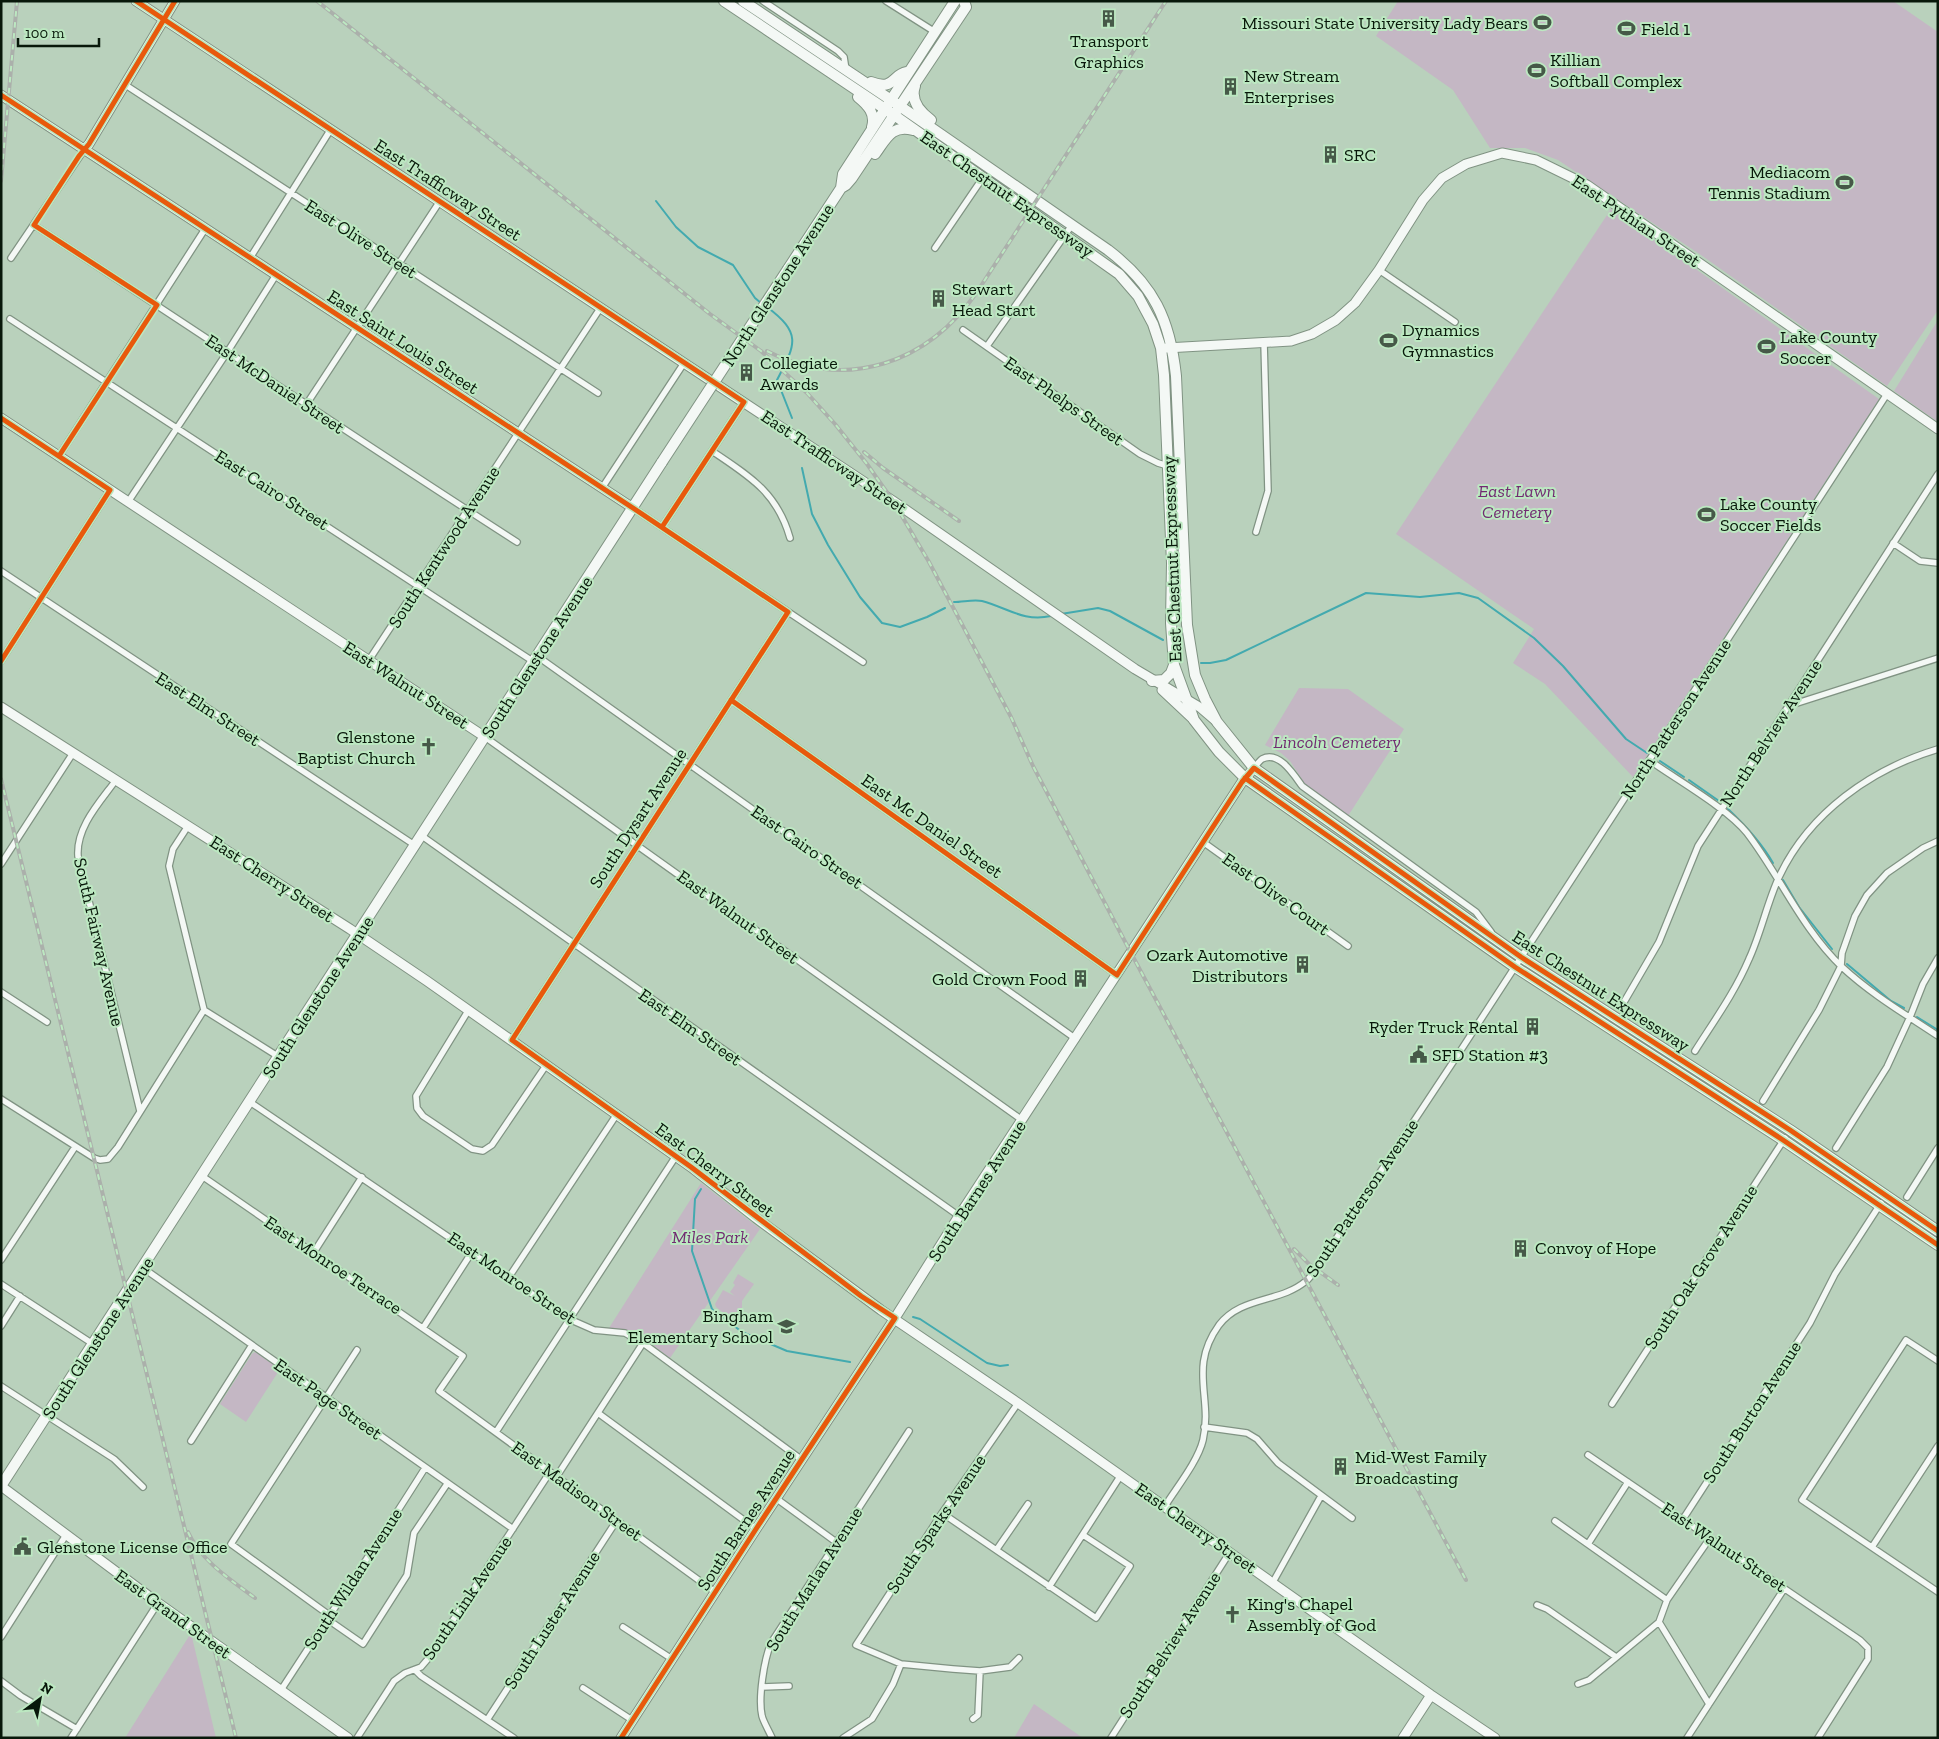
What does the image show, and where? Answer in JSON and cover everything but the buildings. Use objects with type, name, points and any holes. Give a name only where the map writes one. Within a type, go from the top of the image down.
[{"type":"main road","name":"East Chestnut Expressway","points":[[724,1],[894,115],[1065,234],[1119,274],[1146,310],[1161,348],[1164,375],[1172,563],[1171,623],[1174,665],[1194,720],[1219,752],[1245,778],[1515,967],[1783,1140],[1938,1245]]},
{"type":"main road","name":"East Chestnut Expressway","points":[[743,1],[990,167],[1124,262],[1141,280],[1159,307],[1168,328],[1173,347],[1176,376],[1189,642],[1195,675],[1204,699],[1217,722],[1254,768],[1521,957],[1790,1130],[1938,1231]]},
{"type":"main road","name":"North Glenstone Avenue","points":[[633,508],[841,188],[843,174],[956,1]]},
{"type":"main road","name":"North Glenstone Avenue","points":[[841,188],[852,178],[966,7],[964,1]]},
{"type":"main road","points":[[786,43],[797,55],[867,104],[874,118],[870,132]]},
{"type":"main road","points":[[856,77],[882,86],[892,82],[902,73],[909,71]]},
{"type":"main road","points":[[916,83],[913,97],[922,113],[990,167]]},
{"type":"main road","points":[[852,178],[896,130],[905,128],[917,131]]},
{"type":"main road","name":"South Glenstone Avenue","points":[[1,1486],[633,508]]},
{"type":"main road","points":[[1152,681],[1164,680],[1171,673],[1174,665]]},
{"type":"street","name":"East Trafficway Street","points":[[136,1],[440,200],[951,540],[1152,681],[1187,699],[1217,722]]},
{"type":"street","points":[[11,258],[89,144],[175,1]]},
{"type":"street","points":[[763,1],[838,51],[844,57],[846,70]]},
{"type":"street","points":[[886,1],[935,32]]},
{"type":"street","name":"East Olive Street","points":[[124,84],[598,393]]},
{"type":"street","name":"East Saint Louis Street","points":[[1,95],[662,527],[863,662]]},
{"type":"street","points":[[250,258],[331,129]]},
{"type":"street","name":"East Pythian Street","points":[[1161,348],[1291,341],[1312,334],[1336,320],[1355,303],[1380,270],[1423,200],[1442,178],[1466,164],[1502,153],[1536,160],[1586,185],[1938,429]]},
{"type":"street","points":[[934,248],[990,167]]},
{"type":"street","points":[[306,405],[440,200]]},
{"type":"street","points":[[986,346],[1072,224]]},
{"type":"street","name":"East McDaniel Street","points":[[34,225],[517,542]]},
{"type":"street","points":[[59,456],[205,229]]},
{"type":"street","points":[[1380,270],[1455,322]]},
{"type":"street","points":[[128,502],[276,275]]},
{"type":"street","name":"South Kentwood Avenue","points":[[369,660],[601,307]]},
{"type":"street","name":"East Cairo Street","points":[[10,319],[418,586],[535,659],[690,763],[1076,1038]]},
{"type":"street","name":"East Phelps Street","points":[[963,330],[1140,454],[1168,466]]},
{"type":"street","points":[[1256,532],[1268,491],[1264,342]]},
{"type":"street","points":[[602,488],[684,363]]},
{"type":"street","name":"North Patterson Avenue","points":[[1464,1045],[1887,394]]},
{"type":"street","points":[[662,527],[744,402]]},
{"type":"street","name":"East Walnut Street","points":[[1,418],[485,737],[1022,1120]]},
{"type":"street","points":[[712,451],[761,486],[784,519],[790,538]]},
{"type":"street","name":"North Belview Avenue","points":[[1624,1002],[1659,942],[1672,913],[1691,859],[1721,809],[1938,474]]},
{"type":"street","points":[[1,661],[110,490]]},
{"type":"street","points":[[1893,542],[1920,561],[1938,563]]},
{"type":"street","name":"East Elm Street","points":[[1,572],[416,846]]},
{"type":"street","name":"South Dysart Avenue","points":[[512,1040],[788,612]]},
{"type":"street","points":[[1788,706],[1938,658]]},
{"type":"street","name":"East Trafficway Street","points":[[1152,681],[1194,720]]},
{"type":"street","name":"East Mc Daniel Street","points":[[731,700],[1117,975]]},
{"type":"street","name":"East Cherry Street","points":[[1,707],[358,935],[547,1064],[676,1156],[761,1222],[853,1288],[864,1292],[884,1306],[896,1318],[1495,1738]]},
{"type":"street","points":[[1695,1052],[1733,990],[1749,959],[1779,878],[1794,848],[1822,816],[1853,790],[1890,768],[1938,750]]},
{"type":"street","points":[[1,864],[73,753]]},
{"type":"street","points":[[1254,768],[1262,759],[1272,758],[1281,762],[1292,772],[1302,786],[1476,912],[1497,939]]},
{"type":"street","points":[[1649,760],[1721,809],[1746,832],[1779,878],[1807,926],[1841,966],[1876,996],[1938,1036]]},
{"type":"street","name":"South Barnes Avenue","points":[[621,1738],[756,1529],[896,1318],[959,1216],[1203,842],[1245,778],[1254,768]]},
{"type":"street","name":"South Fairway Avenue","points":[[116,780],[84,827],[79,841],[78,856],[140,1112]]},
{"type":"street","points":[[188,826],[172,852],[169,866],[204,1010],[279,1058]]},
{"type":"street","name":"East Elm Street","points":[[422,836],[573,945],[959,1216]]},
{"type":"street","points":[[1763,1101],[1819,1010],[1841,966],[1842,953],[1856,916],[1867,895],[1888,873],[1922,848],[1938,841]]},
{"type":"street","name":"East Olive Court","points":[[1203,842],[1348,946]]},
{"type":"street","points":[[1836,1148],[1887,1067],[1923,984],[1938,958]]},
{"type":"street","points":[[1,992],[47,1022]]},
{"type":"street","points":[[1,1099],[94,1158],[108,1159],[204,1010]]},
{"type":"street","points":[[468,1011],[416,1096],[417,1108],[423,1116],[472,1149],[483,1151],[492,1145],[547,1064]]},
{"type":"street","name":"South Patterson Avenue","points":[[1165,1506],[1197,1454],[1203,1440],[1202,1381],[1204,1359],[1211,1338],[1220,1324],[1231,1312],[1247,1304],[1278,1295],[1306,1281],[1341,1233],[1464,1045]]},
{"type":"street","name":"East Monroe Street","points":[[250,1102],[569,1319],[594,1330],[625,1333],[643,1343],[802,1460]]},
{"type":"street","points":[[509,1277],[617,1114]]},
{"type":"street","name":"South Oak Grove Avenue","points":[[1612,1404],[1790,1130]]},
{"type":"street","points":[[1,1260],[75,1147]]},
{"type":"street","points":[[1906,1196],[1938,1148]]},
{"type":"street","points":[[496,1432],[676,1156]]},
{"type":"street","name":"East Monroe Terrace","points":[[202,1176],[463,1356],[439,1391]]},
{"type":"street","points":[[314,1252],[362,1177]]},
{"type":"street","name":"South Burton Avenue","points":[[1683,1519],[1820,1305],[1835,1274],[1886,1195]]},
{"type":"street","points":[[423,1328],[472,1252]]},
{"type":"street","name":"East Page Street","points":[[143,1268],[513,1529]]},
{"type":"street","points":[[1,1284],[93,1344]]},
{"type":"street","points":[[1,1326],[20,1296]]},
{"type":"street","points":[[1938,1361],[1906,1340],[1802,1500],[1938,1592]]},
{"type":"street","points":[[557,1476],[643,1343]]},
{"type":"street","points":[[191,1441],[252,1345]]},
{"type":"street","points":[[357,1350],[231,1544],[363,1644],[407,1576],[414,1533],[447,1484]]},
{"type":"street","points":[[1,1386],[119,1462],[143,1487]]},
{"type":"street","name":"East Madison Street","points":[[439,1391],[715,1592]]},
{"type":"street","name":"South Sparks Avenue","points":[[902,1664],[856,1645],[942,1513],[1018,1402]]},
{"type":"street","points":[[598,1413],[756,1529]]},
{"type":"street","points":[[1204,1427],[1247,1433],[1257,1439],[1278,1463],[1352,1518]]},
{"type":"street","name":"South Marlan Avenue","points":[[772,1738],[762,1716],[762,1687],[766,1656],[771,1643],[909,1431]]},
{"type":"street","points":[[1872,1547],[1938,1446]]},
{"type":"street","name":"East Walnut Street","points":[[1588,1455],[1860,1640],[1868,1648],[1868,1659],[1818,1738]]},
{"type":"street","name":"South Wildan Avenue","points":[[281,1690],[360,1571],[425,1468]]},
{"type":"street","name":"South Link Avenue","points":[[357,1738],[394,1681],[405,1673],[415,1670],[428,1660],[550,1472]]},
{"type":"street","points":[[1049,1586],[1122,1475]]},
{"type":"street","points":[[1588,1544],[1628,1482]]},
{"type":"street","name":"East Grand Street","points":[[1,1486],[158,1604],[348,1738]]},
{"type":"street","points":[[1273,1582],[1321,1496]]},
{"type":"street","points":[[777,1499],[836,1542]]},
{"type":"street","points":[[997,1549],[1028,1504]]},
{"type":"street","points":[[942,1513],[1096,1618],[1130,1566],[1083,1535]]},
{"type":"street","name":"South Luster Avenue","points":[[487,1720],[617,1520]]},
{"type":"street","points":[[1555,1521],[1667,1600]]},
{"type":"street","points":[[1,1637],[66,1535]]},
{"type":"street","points":[[1578,1684],[1590,1680],[1659,1622],[1667,1600],[1710,1538]]},
{"type":"street","name":"South Belview Avenue","points":[[1111,1738],[1230,1552]]},
{"type":"street","points":[[1687,1738],[1784,1589]]},
{"type":"street","points":[[71,1738],[158,1604]]},
{"type":"street","points":[[1537,1605],[1547,1609],[1616,1657]]},
{"type":"street","points":[[1659,1622],[1709,1704]]},
{"type":"street","points":[[623,1627],[672,1659]]},
{"type":"street","points":[[843,1738],[872,1719],[894,1684],[902,1664],[980,1672],[1010,1667],[1019,1658]]},
{"type":"street","points":[[415,1670],[421,1676],[514,1738]]},
{"type":"street","points":[[973,1719],[978,1715],[980,1672]]},
{"type":"street","points":[[1,1681],[21,1696],[77,1729]]},
{"type":"street","points":[[762,1687],[789,1686]]},
{"type":"street","points":[[583,1688],[632,1720]]},
{"type":"street","points":[[1403,1738],[1431,1694]]},
{"type":"green space","points":[[1398,1],[1893,1],[1938,32],[1938,310],[1887,386],[1701,255],[1558,160],[1525,148],[1490,148],[1453,90],[1376,36]]},
{"type":"green space","name":"East Lawn Cemetery","points":[[1611,209],[1879,399],[1633,777],[1545,684],[1513,663],[1534,629],[1396,534]]},
{"type":"green space","points":[[1938,320],[1938,422],[1894,391]]},
{"type":"green space","name":"Lincoln Cemetery","points":[[1299,688],[1348,689],[1404,729],[1348,816],[1305,784],[1290,761],[1281,753],[1265,745]]},
{"type":"green space","name":"Miles Park","points":[[701,1183],[760,1229],[670,1358],[646,1340],[609,1328]]},
{"type":"green space","points":[[738,1274],[754,1284],[742,1301],[742,1309],[735,1318],[730,1318],[716,1307],[715,1304],[723,1290],[735,1296],[730,1292],[735,1285],[733,1283]]},
{"type":"green space","points":[[255,1352],[280,1369],[246,1422],[220,1404]]},
{"type":"green space","points":[[191,1633],[216,1738],[125,1738]]},
{"type":"green space","points":[[1034,1704],[1083,1738],[1014,1738]]},
{"type":"waterway","points":[[656,201],[676,227],[698,247],[733,265],[755,298],[761,303]]},
{"type":"waterway","points":[[767,307],[779,316],[791,333],[791,349],[777,380],[792,418]]},
{"type":"waterway","points":[[802,468],[812,514],[828,545],[860,597],[882,623],[900,627],[945,608]]},
{"type":"waterway","points":[[1201,663],[1226,660],[1366,593],[1420,597],[1459,593],[1478,598],[1534,638],[1563,666],[1626,739],[1647,753]]},
{"type":"waterway","points":[[954,602],[979,600],[1024,616],[1051,616]]},
{"type":"waterway","points":[[1061,614],[1098,608],[1110,611],[1163,640]]},
{"type":"waterway","points":[[1660,761],[1684,777]]},
{"type":"waterway","points":[[1689,780],[1719,801]]},
{"type":"waterway","points":[[1728,809],[1753,834],[1773,863]]},
{"type":"waterway","points":[[1783,880],[1799,907],[1832,949]]},
{"type":"waterway","points":[[1847,964],[1891,1001],[1904,1008]]},
{"type":"waterway","points":[[1917,1017],[1938,1030]]},
{"type":"waterway","points":[[701,1189],[695,1199],[692,1251],[712,1309],[742,1332],[787,1351],[850,1362]]},
{"type":"waterway","points":[[913,1317],[920,1319],[987,1363],[1000,1366],[1008,1365]]},
{"type":"railway","points":[[1,181],[17,1]]},
{"type":"railway","points":[[317,1],[710,314],[761,351],[807,393],[867,464],[893,501],[929,562],[1011,717],[1033,766],[1131,953],[1466,1580]]},
{"type":"railway","points":[[767,351],[797,363],[827,369],[856,369],[884,364],[910,353],[935,337],[957,317],[977,292],[1166,1]]},
{"type":"railway","points":[[864,452],[883,468],[959,521]]},
{"type":"railway","points":[[1,779],[236,1738]]},
{"type":"railway","points":[[1294,1249],[1309,1264],[1338,1285]]},
{"type":"railway","points":[[188,1532],[209,1561],[255,1598]]},
{"type":"cycle path","points":[[136,1],[744,402],[662,527]]},
{"type":"cycle path","points":[[59,456],[157,305],[34,225],[79,156],[89,144],[175,1]]},
{"type":"cycle path","points":[[1,95],[633,508],[788,612],[512,1040],[691,1167],[861,1296],[895,1318]]},
{"type":"cycle path","points":[[1,418],[110,490],[1,661]]},
{"type":"cycle path","points":[[731,700],[1117,975],[1242,782],[1254,768],[1521,957],[1790,1130],[1938,1231]]},
{"type":"cycle path","points":[[1245,778],[1515,967],[1783,1140],[1938,1245]]},
{"type":"cycle path","points":[[621,1738],[895,1318]]},
{"type":"place","name":"Transport Graphics","points":[[1109,18]]},
{"type":"place","name":"Missouri State University Lady Bears","points":[[1542,23]]},
{"type":"place","name":"Field 1","points":[[1627,29]]},
{"type":"place","name":"Killian Softball Complex","points":[[1536,70]]},
{"type":"place","name":"New Stream Enterprises","points":[[1230,86]]},
{"type":"place","name":"SRC","points":[[1330,155]]},
{"type":"place","name":"Mediacom Tennis Stadium","points":[[1844,182]]},
{"type":"place","name":"Stewart Head Start","points":[[938,299]]},
{"type":"place","name":"Dynamics Gymnastics","points":[[1388,340]]},
{"type":"place","name":"Lake County Soccer","points":[[1766,347]]},
{"type":"place","name":"Collegiate Awards","points":[[746,373]]},
{"type":"place","name":"Lake County Soccer Fields","points":[[1706,514]]},
{"type":"place","name":"Glenstone Baptist Church","points":[[429,747]]},
{"type":"place","name":"Ozark Automotive Distributors","points":[[1302,965]]},
{"type":"place","name":"Gold Crown Food","points":[[1081,979]]},
{"type":"place","name":"Ryder Truck Rental","points":[[1532,1027]]},
{"type":"place","name":"SFD Station #3","points":[[1418,1055]]},
{"type":"place","name":"Convoy of Hope","points":[[1521,1248]]},
{"type":"place","name":"Bingham Elementary School","points":[[787,1326]]},
{"type":"place","name":"Mid-West Family Broadcasting","points":[[1341,1467]]},
{"type":"place","name":"Glenstone License Office","points":[[23,1547]]},
{"type":"place","name":"King's Chapel Assembly of God","points":[[1233,1614]]}]
